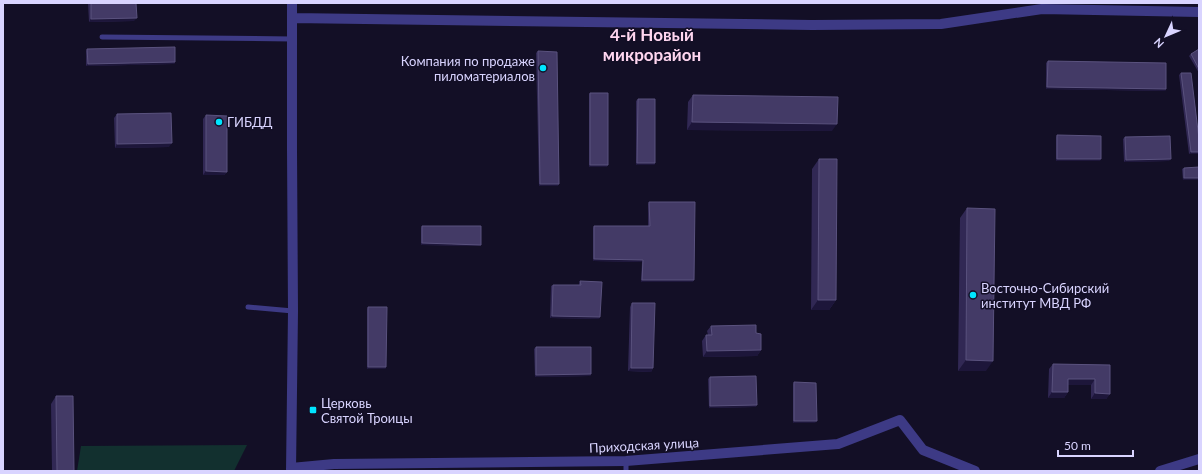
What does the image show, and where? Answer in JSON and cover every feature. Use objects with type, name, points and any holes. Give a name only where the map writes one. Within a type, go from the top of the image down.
[{"type":"street","points":[[291,470],[294,311],[292,3]]},
{"type":"street","points":[[292,18],[812,25],[941,24],[1042,6],[1199,12]]},
{"type":"street","name":"Приходская улица","points":[[291,470],[334,468],[626,466],[838,444],[900,420],[923,450],[975,471]]},
{"type":"street","points":[[1160,471],[1199,459]]},
{"type":"lane","points":[[102,36],[292,39]]},
{"type":"lane","points":[[248,307],[294,311]]},
{"type":"green space","points":[[247,445],[234,471],[77,471],[81,446]]},
{"type":"building","points":[[91,3],[136,3],[137,18],[91,19]]},
{"type":"building","points":[[175,47],[175,62],[88,64],[87,49]]},
{"type":"building","points":[[1199,49],[1199,69],[1191,54]]},
{"type":"building","points":[[538,51],[557,52],[559,184],[540,184]]},
{"type":"building","points":[[1048,61],[1166,63],[1166,89],[1047,87]]},
{"type":"building","points":[[1181,73],[1191,73],[1199,139],[1199,152],[1191,152]]},
{"type":"building","points":[[590,93],[608,93],[608,165],[590,165]]},
{"type":"building","points":[[693,95],[838,97],[837,124],[692,122]]},
{"type":"building","points":[[638,99],[655,99],[655,163],[637,163]]},
{"type":"building","points":[[171,113],[172,143],[117,144],[117,114]]},
{"type":"building","points":[[206,115],[227,116],[227,172],[206,171]]},
{"type":"building","points":[[1057,135],[1101,136],[1101,159],[1057,159]]},
{"type":"building","points":[[1170,136],[1171,159],[1126,160],[1125,137]]},
{"type":"building","points":[[819,159],[837,159],[836,300],[818,300]]},
{"type":"building","points":[[1199,167],[1199,178],[1184,178],[1184,168]]},
{"type":"building","points":[[649,202],[695,202],[694,280],[642,280],[643,260],[594,259],[594,226],[650,226]]},
{"type":"building","name":"Восточно-Сибирский институт МВД РФ","points":[[967,208],[995,209],[993,361],[966,360]]},
{"type":"building","points":[[422,226],[481,226],[481,245],[422,243]]},
{"type":"building","points":[[580,281],[602,282],[600,317],[552,316],[553,285],[581,285]]},
{"type":"building","points":[[632,303],[655,303],[653,368],[631,368]]},
{"type":"building","points":[[368,307],[387,307],[386,367],[368,367]]},
{"type":"building","points":[[756,325],[756,333],[761,334],[761,350],[707,351],[706,335],[712,335],[711,326]]},
{"type":"building","points":[[536,347],[591,347],[591,374],[536,375]]},
{"type":"building","points":[[1053,364],[1110,365],[1110,394],[1095,393],[1095,379],[1068,379],[1068,392],[1052,392]]},
{"type":"building","points":[[756,376],[757,405],[710,406],[710,377]]},
{"type":"building","points":[[794,382],[816,383],[817,421],[794,421]]},
{"type":"building","points":[[56,396],[73,396],[74,471],[57,471]]},
{"type":"place","name":"Компания по продаже пиломатериалов","points":[[543,68]]},
{"type":"place","name":"ГИБДД","points":[[219,122]]},
{"type":"place","name":"Восточно-Сибирский институт МВД РФ","points":[[973,295]]},
{"type":"place","name":"Церковь Святой Троицы","points":[[313,410]]},
{"type":"district","name":"4-й Новый микрорайон","points":[[652,45]]}]
